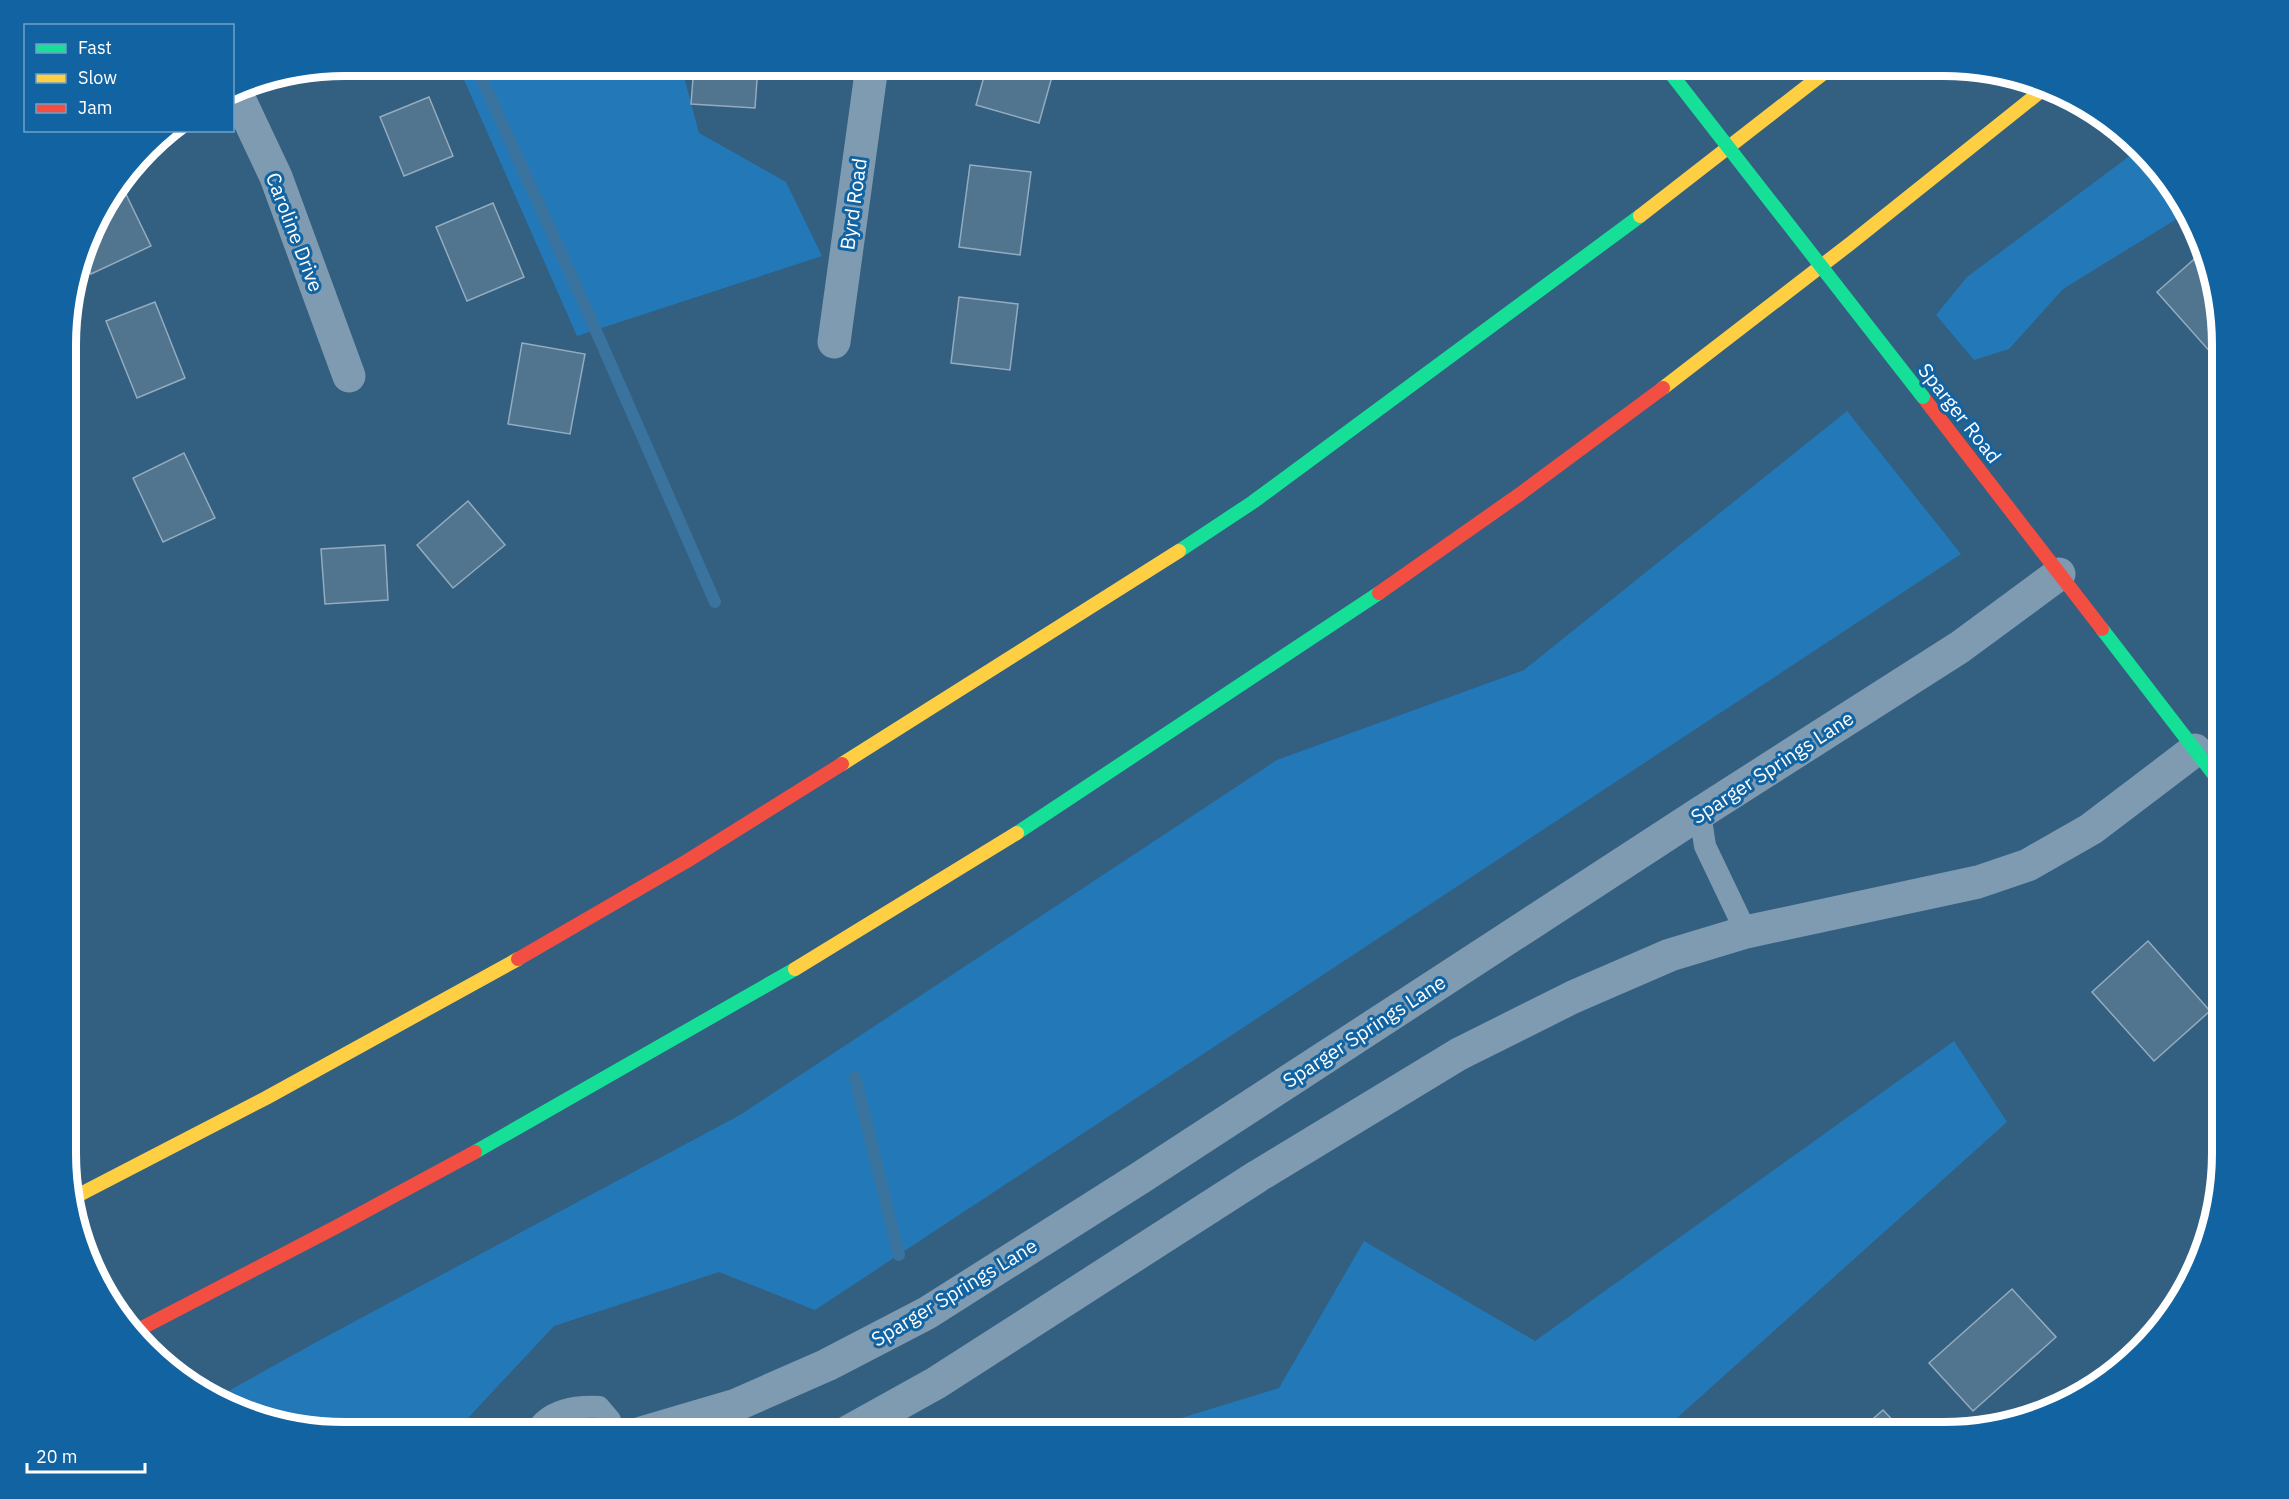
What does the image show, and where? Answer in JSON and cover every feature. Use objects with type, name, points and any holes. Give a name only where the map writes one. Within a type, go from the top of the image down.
[{"type":"main road","name":"Sparger Road","points":[[1673,76],[2212,772]]},
{"type":"main road","points":[[80,1194],[266,1098],[453,996],[677,867],[1095,606],[1253,501],[1421,380],[1620,232],[1820,76]]},
{"type":"main road","points":[[141,1328],[281,1258],[412,1188],[611,1076],[922,894],[1118,768],[1350,612],[1519,494],[1844,249],[2038,94]]},
{"type":"street","name":"Byrd Road","points":[[834,342],[871,76]]},
{"type":"street","name":"Caroline Drive","points":[[239,99],[276,177],[349,376]]},
{"type":"street","name":"Sparger Springs Lane","points":[[678,1422],[736,1405],[827,1365],[927,1313],[1140,1178],[1700,813],[1960,647],[2059,574]]},
{"type":"street","points":[[866,1422],[936,1383],[1258,1176],[1459,1054],[1594,987],[1671,955],[1746,932],[1978,882],[2028,865],[2091,829],[2195,750]]},
{"type":"lane","points":[[1700,813],[1706,846],[1746,932]]},
{"type":"lane","points":[[543,1422],[557,1412],[581,1406],[599,1407],[610,1422]]},
{"type":"shaded area","points":[[462,76],[684,76],[699,133],[786,182],[822,256],[577,336]]},
{"type":"shaded area","points":[[2133,154],[2157,182],[2180,217],[2063,289],[2009,349],[1974,360],[1936,315],[1967,277]]},
{"type":"shaded area","points":[[1847,411],[1961,554],[815,1310],[719,1272],[554,1326],[464,1422],[311,1420],[259,1408],[224,1393],[740,1115],[1277,760],[1524,670]]},
{"type":"shaded area","points":[[1954,1041],[2007,1122],[1672,1422],[1168,1422],[1279,1388],[1364,1241],[1535,1341]]},
{"type":"building","points":[[693,76],[757,76],[755,108],[691,104]]},
{"type":"building","points":[[984,76],[1052,76],[1039,123],[976,105]]},
{"type":"building","points":[[429,97],[453,156],[404,176],[380,117]]},
{"type":"building","points":[[970,165],[1031,172],[1020,255],[959,247]]},
{"type":"building","points":[[125,192],[151,246],[91,274],[88,268],[97,243]]},
{"type":"building","points":[[493,203],[524,277],[467,301],[436,227]]},
{"type":"building","points":[[2197,257],[2210,311],[2212,354],[2157,292]]},
{"type":"building","points":[[959,297],[1018,304],[1010,370],[951,363]]},
{"type":"building","points":[[155,302],[185,378],[137,398],[106,321]]},
{"type":"building","points":[[522,343],[585,354],[570,434],[508,424]]},
{"type":"building","points":[[184,453],[215,518],[163,542],[133,478]]},
{"type":"building","points":[[468,501],[505,545],[453,588],[417,545]]},
{"type":"building","points":[[385,545],[388,600],[325,604],[321,549]]},
{"type":"building","points":[[2148,941],[2210,1011],[2154,1061],[2092,992]]},
{"type":"building","points":[[2012,1289],[2056,1337],[1973,1411],[1929,1363]]},
{"type":"building","points":[[1883,1410],[1894,1422],[1869,1422]]},
{"type":"waterway","points":[[481,76],[586,308],[715,602]]},
{"type":"waterway","points":[[855,1077],[899,1255]]},
{"type":"traffic: fast","points":[[1673,76],[1923,397]]},
{"type":"traffic: fast","points":[[1179,551],[1253,502],[1640,216]]},
{"type":"traffic: fast","points":[[1017,833],[1379,593]]},
{"type":"traffic: fast","points":[[2102,629],[2212,772]]},
{"type":"traffic: fast","points":[[475,1152],[795,969]]},
{"type":"traffic: slow","points":[[1640,216],[1820,76]]},
{"type":"traffic: slow","points":[[1663,388],[1851,243],[2037,94]]},
{"type":"traffic: slow","points":[[842,764],[1179,551]]},
{"type":"traffic: slow","points":[[795,969],[1017,833]]},
{"type":"traffic: slow","points":[[80,1194],[266,1098],[518,959]]},
{"type":"traffic: jam","points":[[1379,593],[1520,494],[1663,388]]},
{"type":"traffic: jam","points":[[1923,397],[2102,629]]},
{"type":"traffic: jam","points":[[518,959],[687,861],[842,764]]},
{"type":"traffic: jam","points":[[141,1328],[475,1152]]}]
